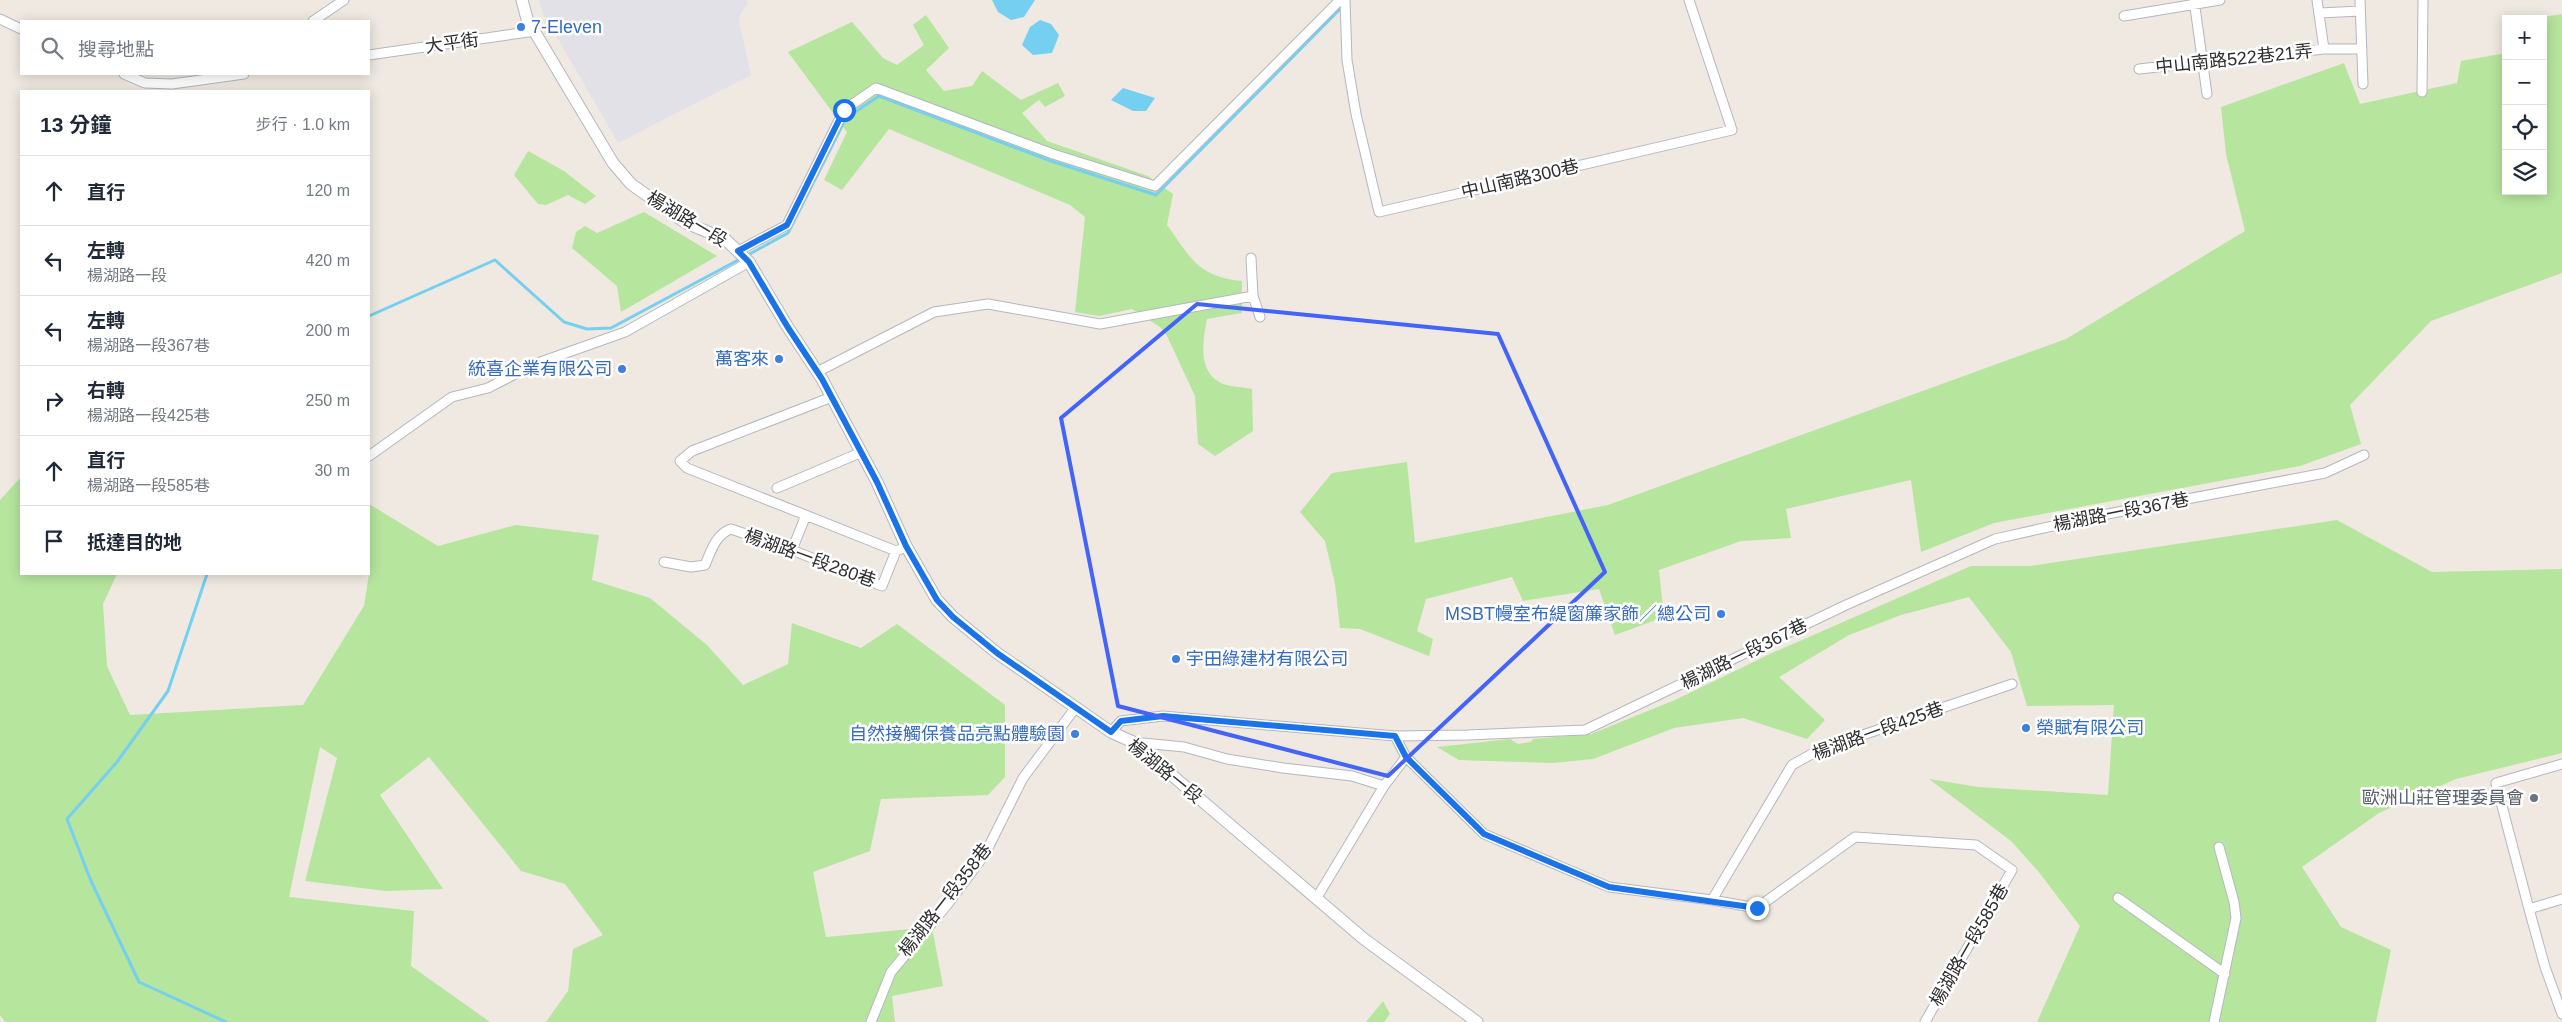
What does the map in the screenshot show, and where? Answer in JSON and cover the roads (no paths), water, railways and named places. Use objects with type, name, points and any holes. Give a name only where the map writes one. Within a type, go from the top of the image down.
[{"type":"street","points":[[314,20],[344,0]]},
{"type":"street","name":"楊湖路一段","points":[[522,0],[527,19],[536,31],[613,163],[631,184],[686,223],[725,239],[743,256],[832,397],[862,452],[901,549],[937,600],[953,617],[997,653],[1111,732],[1133,742],[1364,939],[1477,1022]]},
{"type":"street","name":"中山南路300巷","points":[[1344,2],[1347,60],[1356,114],[1379,212],[1732,130],[1689,0]]},
{"type":"street","points":[[2124,16],[2194,2],[2220,0]]},
{"type":"street","name":"中山南路522巷21弄","points":[[2139,69],[2202,64],[2324,49],[2317,0]]},
{"type":"street","points":[[2360,0],[2363,84]]},
{"type":"street","points":[[2422,92],[2423,0]]},
{"type":"street","points":[[370,455],[452,397],[488,388],[535,364],[625,332],[743,256],[787,225],[844,110],[876,88],[1053,154],[1156,186],[1344,2]]},
{"type":"street","points":[[2194,2],[2207,94]]},
{"type":"street","points":[[2320,13],[2360,11]]},
{"type":"street","points":[[0,19],[20,28]]},
{"type":"street","name":"大平街","points":[[370,55],[536,31]]},
{"type":"street","points":[[2324,49],[2362,49]]},
{"type":"street","points":[[127,75],[145,82],[172,84],[237,75]]},
{"type":"street","points":[[1251,258],[1253,296],[1260,317]]},
{"type":"street","points":[[817,372],[934,312],[988,304],[1100,324],[1253,296]]},
{"type":"street","name":"楊湖路一段280巷","points":[[664,562],[691,567],[705,565],[717,539],[723,531],[731,529],[792,550],[882,586],[901,549],[806,515],[687,468],[680,461],[692,452],[832,397]]},
{"type":"street","points":[[776,488],[862,452]]},
{"type":"street","name":"楊湖路一段367巷","points":[[1111,732],[1121,721],[1163,716],[1395,736],[1585,730],[1846,605],[1995,538],[2102,515],[2325,473],[2364,455]]},
{"type":"street","points":[[792,550],[806,515]]},
{"type":"street","name":"楊湖路一段425巷","points":[[1712,900],[1792,765],[1819,750],[2012,684]]},
{"type":"street","name":"楊湖路一段358巷","points":[[871,1022],[891,972],[985,854],[1023,778],[1076,707]]},
{"type":"street","points":[[1395,736],[1406,757],[1484,834],[1609,887],[1712,900]]},
{"type":"street","points":[[1133,742],[1184,747],[1226,759],[1352,776],[1384,786]]},
{"type":"street","points":[[1316,899],[1384,786],[1406,757]]},
{"type":"street","points":[[2562,764],[2496,783],[2529,909],[2562,1014]]},
{"type":"street","name":"楊湖路一段585巷","points":[[1712,900],[1757,908],[1855,837],[1976,845],[2012,870],[1925,1022]]},
{"type":"street","points":[[2214,1022],[2236,918],[2234,902],[2219,848]]},
{"type":"street","points":[[2118,898],[2225,974]]},
{"type":"street","points":[[2529,909],[2562,899]]},
{"type":"water","points":[[992,0],[1035,0],[1024,17],[1011,20],[998,12]]},
{"type":"water","points":[[1040,20],[1051,24],[1059,35],[1052,53],[1033,55],[1022,45],[1030,27]]},
{"type":"water","points":[[1123,88],[1155,98],[1146,111],[1133,111],[1111,100]]},
{"type":"waterway","points":[[746,256],[788,233],[846,118],[879,96],[1051,161],[1156,195],[1343,6]]},
{"type":"waterway","points":[[370,316],[495,260],[564,322],[587,329],[611,328],[740,259]]},
{"type":"waterway","points":[[207,575],[168,691],[117,762],[67,819],[91,881],[139,982],[226,1022]]},
{"type":"place","name":"7-Eleven","points":[[521,27]]},
{"type":"place","name":"萬客來","points":[[779,359]]},
{"type":"place","name":"統喜企業有限公司","points":[[622,369]]},
{"type":"place","name":"MSBT幔室布緹窗簾家飾／總公司","points":[[1721,614]]},
{"type":"place","name":"宇田綠建材有限公司","points":[[1176,659]]},
{"type":"place","name":"榮賦有限公司","points":[[2026,728]]},
{"type":"place","name":"自然接觸保養品亮點體驗園","points":[[1075,734]]},
{"type":"place","name":"歐洲山莊管理委員會","points":[[2534,798]]}]
